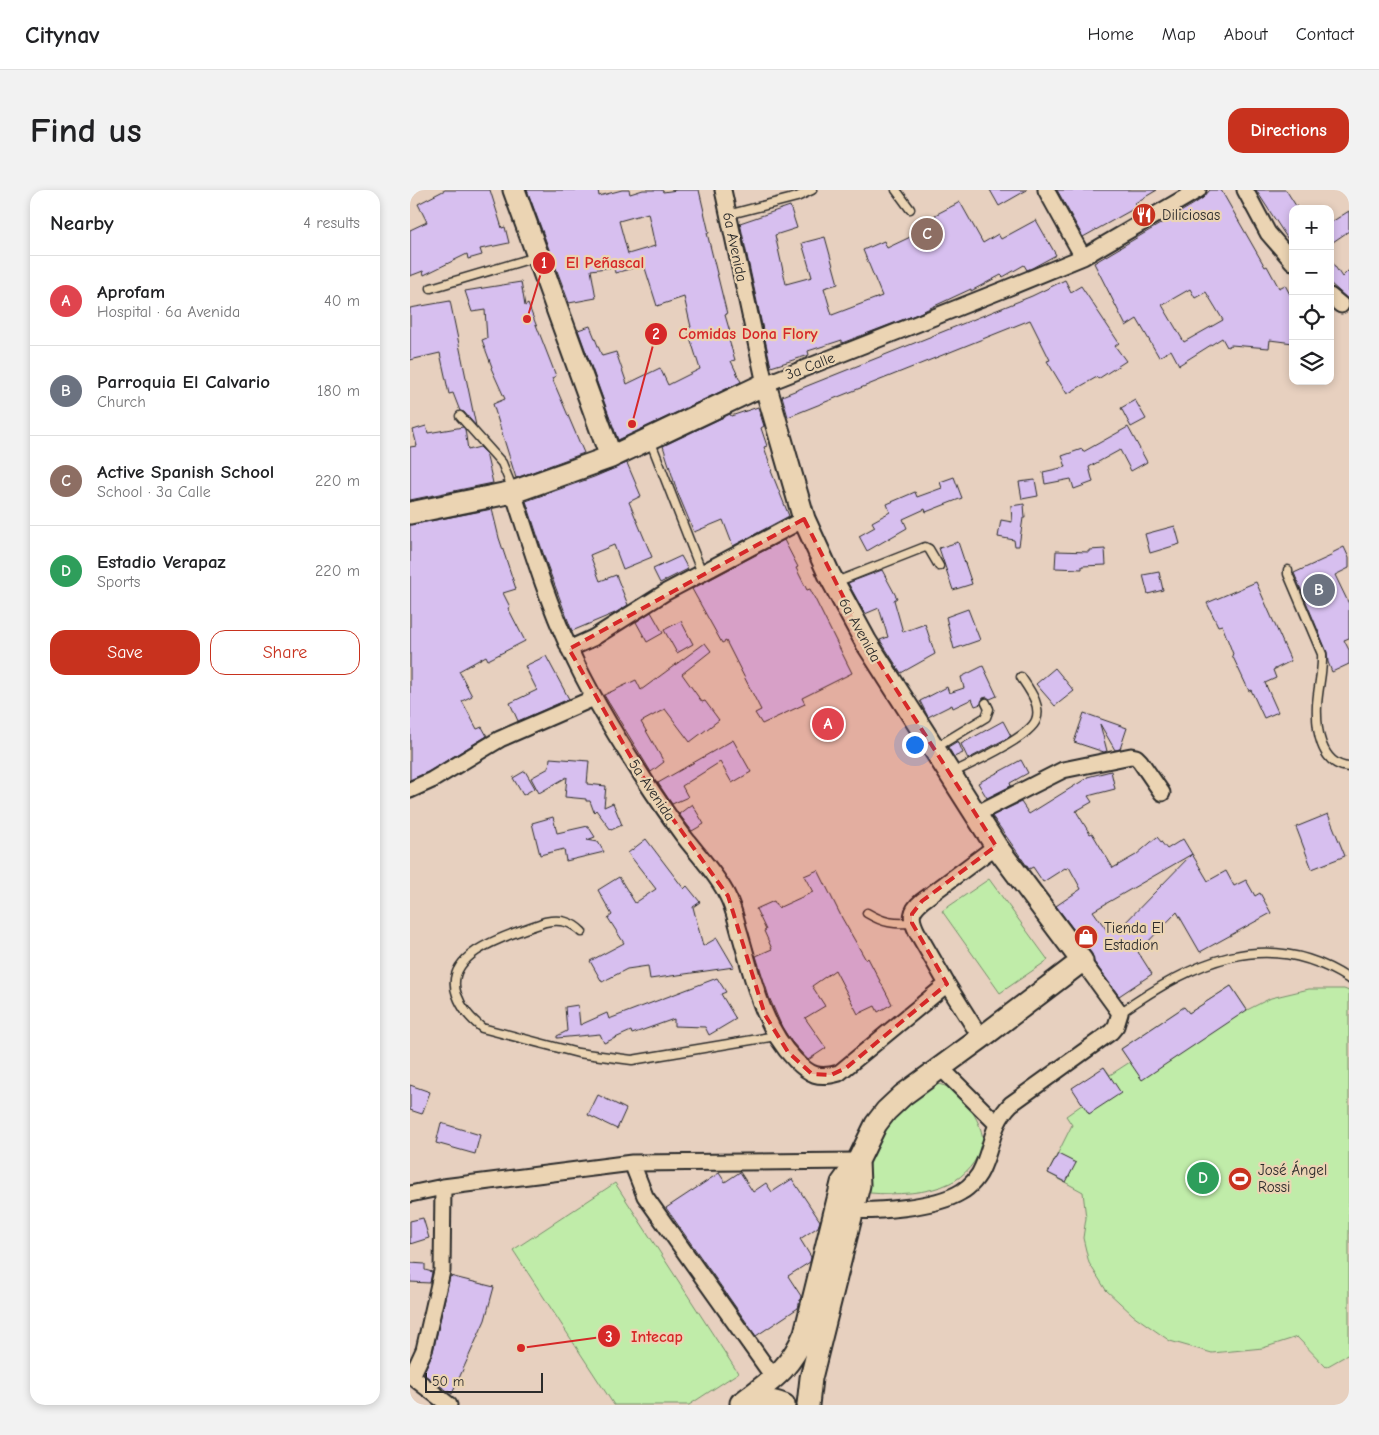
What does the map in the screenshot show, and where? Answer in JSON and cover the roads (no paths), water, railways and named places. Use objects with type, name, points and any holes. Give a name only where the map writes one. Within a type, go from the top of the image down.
[{"type":"street","points":[[514,190],[611,457]]},
{"type":"street","name":"6a Avenida","points":[[722,190],[765,384],[804,519],[834,583],[866,642],[996,846],[1120,1013]]},
{"type":"street","points":[[1046,190],[1084,257]]},
{"type":"street","name":"3a Calle","points":[[410,513],[513,492],[611,457],[765,384],[1084,257],[1198,190]]},
{"type":"street","points":[[1245,190],[1268,233],[1289,257]]},
{"type":"street","name":"5a Avenida","points":[[513,492],[557,620],[594,698],[663,808],[728,896],[735,913],[758,995],[776,1036],[788,1052],[812,1074],[831,1076],[846,1068],[946,984]]},
{"type":"street","points":[[570,649],[593,638],[666,592],[804,519]]},
{"type":"street","points":[[410,790],[432,780],[500,739],[594,698]]},
{"type":"street","points":[[976,814],[1063,770],[1131,756],[1136,757],[1140,761],[1162,792]]},
{"type":"street","points":[[981,1038],[946,984],[912,923],[912,914],[915,907],[996,846]]},
{"type":"street","points":[[808,1405],[811,1378],[844,1210],[843,1180],[858,1161],[876,1124],[886,1111],[903,1095],[1082,961]]},
{"type":"street","points":[[844,1210],[895,1209],[914,1206],[951,1197],[970,1186],[983,1166],[996,1123],[1003,1112],[1010,1104],[1111,1032],[1116,1026],[1120,1013]]},
{"type":"street","points":[[940,1067],[996,1123]]},
{"type":"street","points":[[410,1194],[443,1187],[632,1163],[858,1161]]},
{"type":"street","points":[[632,1163],[645,1196],[774,1378]]},
{"type":"street","points":[[443,1187],[442,1271],[424,1350],[411,1375],[449,1405]]},
{"type":"street","points":[[739,1403],[774,1378],[794,1358],[805,1333],[844,1210]]},
{"type":"street","points":[[739,1403],[758,1399],[773,1400],[784,1405]]},
{"type":"lane","points":[[727,215],[797,197],[812,190]]},
{"type":"lane","points":[[896,190],[910,209]]},
{"type":"lane","points":[[431,288],[538,257]]},
{"type":"lane","points":[[460,416],[502,463],[513,492]]},
{"type":"lane","points":[[650,439],[702,573]]},
{"type":"lane","points":[[834,583],[925,547],[929,549],[939,566]]},
{"type":"lane","points":[[1288,570],[1288,574],[1322,654],[1317,705],[1322,745],[1330,759],[1337,764],[1349,767]]},
{"type":"lane","points":[[950,774],[1009,744],[1032,726],[1036,720],[1037,712],[1033,695],[1021,677]]},
{"type":"lane","points":[[934,748],[986,717],[989,709],[986,703]]},
{"type":"lane","points":[[867,913],[881,921],[892,924],[912,923]]},
{"type":"lane","points":[[582,932],[570,923],[555,920],[545,922],[481,947],[461,964],[455,974],[455,989],[460,1004],[471,1019],[482,1028],[578,1053],[632,1060],[776,1036]]},
{"type":"lane","points":[[1120,1013],[1154,990],[1212,961],[1256,952],[1282,953],[1305,958],[1329,967],[1349,979]]},
{"type":"place","name":"Diliciosas","points":[[1144,215]]},
{"type":"place","name":"Active Spanish School","points":[[927,234]]},
{"type":"place","name":"El Peñascal","points":[[527,319]]},
{"type":"place","name":"Comidas Dona Flory","points":[[632,424]]},
{"type":"place","name":"Parroquia El Calvario","points":[[1319,590]]},
{"type":"place","name":"Aprofam","points":[[828,724]]},
{"type":"place","name":"Tienda El Estadion","points":[[1086,937]]},
{"type":"place","name":"Estadio Verapaz","points":[[1203,1178]]},
{"type":"place","name":"José Ángel Rossi","points":[[1240,1179]]},
{"type":"place","name":"Intecap","points":[[521,1348]]}]
